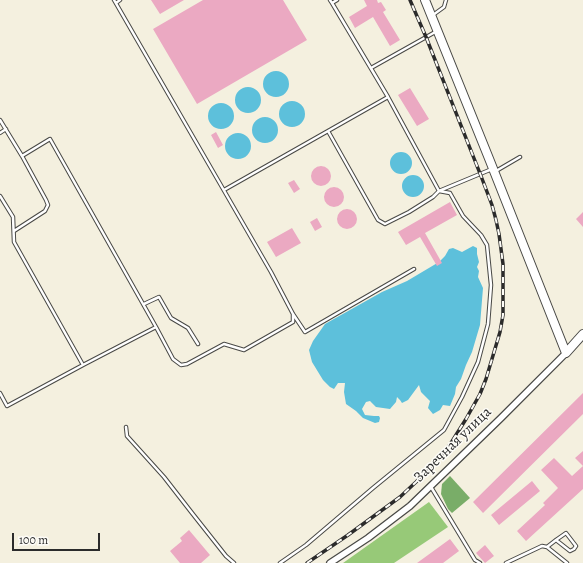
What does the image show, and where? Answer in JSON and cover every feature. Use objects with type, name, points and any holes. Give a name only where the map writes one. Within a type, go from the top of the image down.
[{"type":"street","points":[[425,0],[566,352]]},
{"type":"street","name":"Заречная улица","points":[[330,563],[368,538],[410,506],[502,418],[583,334]]},
{"type":"lane","points":[[120,0],[115,1],[271,272],[293,314],[305,332],[414,269]]},
{"type":"lane","points":[[337,0],[331,2],[388,97],[439,191]]},
{"type":"lane","points":[[431,16],[444,7],[446,0]]},
{"type":"lane","points":[[371,68],[437,31]]},
{"type":"lane","points":[[224,190],[388,97]]},
{"type":"lane","points":[[0,120],[22,156],[48,206],[45,211],[14,231]]},
{"type":"lane","points":[[0,133],[6,130]]},
{"type":"lane","points":[[328,131],[378,220],[385,224],[409,212],[433,197],[439,191],[494,170],[520,157]]},
{"type":"lane","points":[[22,156],[50,139],[144,304],[173,359],[181,365],[187,364],[224,344],[244,350],[293,322],[293,314]]},
{"type":"lane","points":[[280,563],[306,545],[444,430],[462,397],[478,362],[488,324],[491,285],[487,245],[481,235],[463,216],[450,193],[439,191]]},
{"type":"lane","points":[[0,196],[13,217],[14,242],[82,365]]},
{"type":"lane","points":[[144,304],[159,297],[171,318],[188,328],[198,344]]},
{"type":"lane","points":[[0,393],[7,406],[156,327]]},
{"type":"lane","points":[[126,427],[127,436],[164,477],[226,556],[234,563]]},
{"type":"lane","points":[[431,486],[476,560],[480,563]]},
{"type":"lane","points":[[547,547],[556,540],[566,533],[576,546],[570,551],[556,540]]},
{"type":"lane","points":[[506,563],[542,546],[547,547],[567,563]]},
{"type":"green space","points":[[450,476],[470,498],[452,513],[448,509],[441,494],[442,484]]},
{"type":"green space","points":[[429,502],[448,527],[394,563],[343,563]]},
{"type":"water","points":[[276,71],[285,75],[289,84],[285,93],[276,97],[267,93],[263,84],[267,75]]},
{"type":"water","points":[[248,87],[257,91],[261,100],[257,109],[248,113],[239,109],[235,100],[239,91]]},
{"type":"water","points":[[292,101],[301,105],[305,114],[301,123],[292,127],[283,123],[279,114],[283,105]]},
{"type":"water","points":[[221,103],[230,107],[234,116],[230,125],[221,129],[212,125],[208,116],[212,107]]},
{"type":"water","points":[[265,117],[274,121],[278,130],[274,139],[265,143],[256,139],[252,130],[256,121]]},
{"type":"water","points":[[238,133],[247,137],[251,146],[247,155],[238,159],[229,155],[225,146],[229,137]]},
{"type":"water","points":[[401,152],[405,153],[411,159],[411,167],[405,173],[401,174],[397,173],[391,167],[390,163],[391,159],[397,153]]},
{"type":"water","points":[[413,175],[417,176],[423,182],[423,190],[417,196],[413,197],[409,196],[403,190],[402,186],[403,182],[409,176]]},
{"type":"water","points":[[473,246],[477,248],[479,262],[477,267],[479,271],[478,277],[483,288],[480,325],[472,352],[461,379],[456,387],[450,406],[443,405],[440,410],[433,414],[428,408],[430,401],[421,392],[419,385],[408,400],[402,403],[397,397],[396,402],[390,409],[376,407],[370,401],[366,402],[362,409],[365,415],[379,416],[380,418],[379,422],[375,423],[363,418],[346,404],[344,392],[345,383],[338,383],[334,389],[323,380],[312,362],[309,350],[313,341],[325,324],[382,292],[407,281],[439,262],[449,249],[453,248],[462,252]]},
{"type":"building","points":[[151,0],[184,0],[160,14]]},
{"type":"building","points":[[203,0],[283,0],[307,40],[197,104],[153,29]]},
{"type":"building","points":[[364,0],[377,0],[378,3],[381,2],[386,10],[383,12],[400,40],[390,46],[373,17],[355,28],[349,17],[367,6]]},
{"type":"building","points":[[410,88],[429,119],[417,126],[398,95]]},
{"type":"building","points":[[216,132],[223,145],[218,148],[211,135]]},
{"type":"building","points":[[321,166],[328,169],[331,176],[328,183],[321,186],[314,183],[311,176],[314,169]]},
{"type":"building","points":[[294,180],[300,189],[294,193],[288,183]]},
{"type":"building","points":[[334,187],[341,190],[344,197],[341,204],[334,207],[327,204],[324,197],[327,190]]},
{"type":"building","points":[[450,202],[457,215],[425,233],[442,263],[437,266],[420,237],[406,245],[398,232]]},
{"type":"building","points":[[347,209],[354,212],[357,219],[354,226],[347,229],[340,226],[337,219],[340,212]]},
{"type":"building","points":[[583,212],[583,227],[576,219]]},
{"type":"building","points":[[317,218],[322,227],[315,231],[310,222]]},
{"type":"building","points":[[292,228],[301,243],[276,257],[267,242]]},
{"type":"building","points":[[583,393],[583,414],[483,513],[473,502]]},
{"type":"building","points":[[583,451],[583,466],[575,458]]},
{"type":"building","points":[[554,458],[572,476],[583,466],[583,489],[526,541],[517,531],[545,505],[543,503],[558,488],[541,470]]},
{"type":"building","points":[[532,481],[540,491],[499,525],[491,515]]},
{"type":"building","points":[[189,530],[210,555],[201,563],[180,563],[170,551],[182,541],[180,538]]},
{"type":"building","points":[[450,539],[459,551],[443,563],[417,563]]},
{"type":"building","points":[[485,545],[494,556],[485,563],[476,553]]},
{"type":"railway","points":[[307,563],[400,497],[442,455],[466,419],[480,394],[500,332],[503,315],[503,264],[499,234],[492,205],[410,0]]}]
